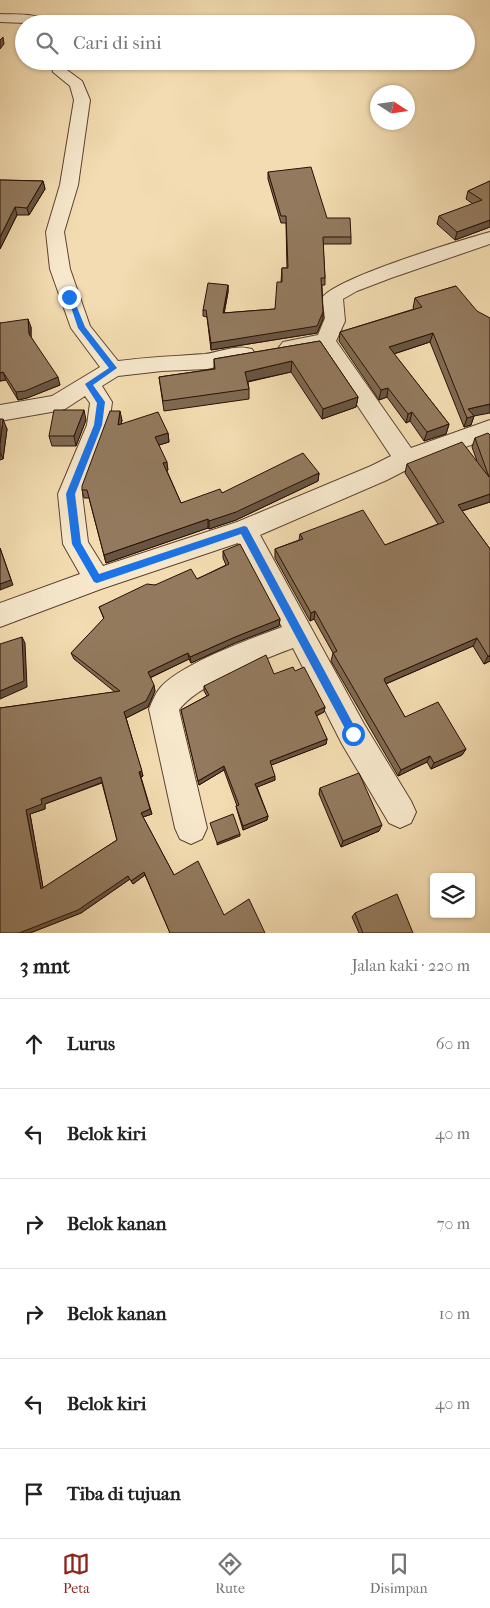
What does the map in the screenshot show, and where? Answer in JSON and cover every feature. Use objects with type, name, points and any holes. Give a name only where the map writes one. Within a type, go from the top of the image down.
[{"type":"street","points":[[0,18],[15,19]]},
{"type":"street","points":[[60,70],[77,84],[82,100],[69,185],[55,232],[60,269],[81,328],[113,368]]},
{"type":"street","points":[[0,413],[57,403],[113,368],[207,360],[325,340],[333,330],[335,315],[332,298],[340,291],[394,269],[455,251],[490,238]]},
{"type":"street","points":[[325,340],[406,459]]},
{"type":"street","points":[[88,384],[101,402],[98,425],[70,494],[76,544],[97,579]]},
{"type":"street","points":[[0,614],[97,579],[244,530],[379,474],[406,459],[490,428]]},
{"type":"street","points":[[244,530],[353,734],[400,812]]},
{"type":"street","points":[[191,828],[164,709],[171,697],[201,678],[259,648],[300,633]]},
{"type":"building","points":[[311,167],[327,218],[350,218],[351,237],[323,237],[325,278],[321,278],[323,312],[317,326],[211,343],[206,310],[203,310],[208,283],[228,285],[223,313],[275,309],[277,282],[282,282],[282,268],[288,268],[286,216],[281,216],[268,172]]},
{"type":"building","points":[[0,180],[43,181],[27,208],[15,207],[0,237]]},
{"type":"building","points":[[490,181],[490,220],[457,232],[439,216],[482,200],[468,191]]},
{"type":"building","points":[[456,286],[477,311],[490,318],[490,404],[468,409],[474,416],[467,418],[433,333],[389,347],[449,424],[427,432],[412,412],[408,414],[388,388],[381,390],[340,332],[422,307],[415,298]]},
{"type":"building","points":[[28,319],[29,334],[58,377],[25,391],[16,392],[3,372],[0,373],[0,323]]},
{"type":"building","points":[[320,341],[358,397],[323,409],[292,361],[245,372],[249,389],[163,401],[159,377],[215,369],[214,359]]},
{"type":"building","points":[[54,410],[84,410],[74,436],[49,436]]},
{"type":"building","points":[[110,411],[120,411],[118,425],[158,412],[168,433],[155,437],[167,462],[163,463],[181,503],[220,489],[222,493],[303,453],[319,473],[236,512],[209,521],[208,519],[104,555],[87,490],[82,490],[82,486]]},
{"type":"building","points":[[0,419],[3,419],[0,443]]},
{"type":"building","points":[[488,433],[490,435],[490,494],[458,505],[490,549],[490,656],[488,656],[477,638],[384,680],[405,717],[438,702],[466,749],[434,763],[430,756],[401,770],[333,653],[337,651],[315,611],[311,613],[275,549],[303,539],[300,534],[363,510],[385,545],[444,522],[407,464],[462,442],[489,477],[475,438]]},
{"type":"building","points":[[240,544],[280,619],[190,657],[188,653],[148,672],[154,685],[146,701],[124,712],[142,771],[139,772],[150,809],[141,813],[174,875],[198,861],[224,915],[249,899],[265,933],[170,933],[144,872],[131,881],[128,876],[78,910],[19,933],[0,933],[0,708],[120,691],[71,653],[104,618],[99,607],[147,584],[155,585],[191,569],[197,579],[229,564],[223,551]],"holes":[[[101,777],[117,840],[41,889],[26,810],[42,804],[41,799]]]},
{"type":"building","points":[[0,548],[11,580],[0,584]]},
{"type":"building","points":[[22,637],[24,681],[0,691],[0,644]]},
{"type":"building","points":[[266,655],[274,674],[293,667],[295,671],[304,667],[325,707],[315,712],[327,739],[270,761],[275,776],[255,784],[268,816],[243,826],[236,806],[239,805],[224,766],[198,781],[181,710],[209,695],[204,686]]},
{"type":"building","points":[[359,773],[382,825],[343,841],[320,788]]},
{"type":"building","points":[[233,814],[240,834],[217,843],[210,823]]},
{"type":"building","points":[[397,894],[413,933],[363,933],[355,913]]},
{"type":"route","points":[[69,297],[81,328],[113,368],[88,384],[101,402],[98,425],[70,494],[76,544],[97,579],[244,530],[353,734]]}]
